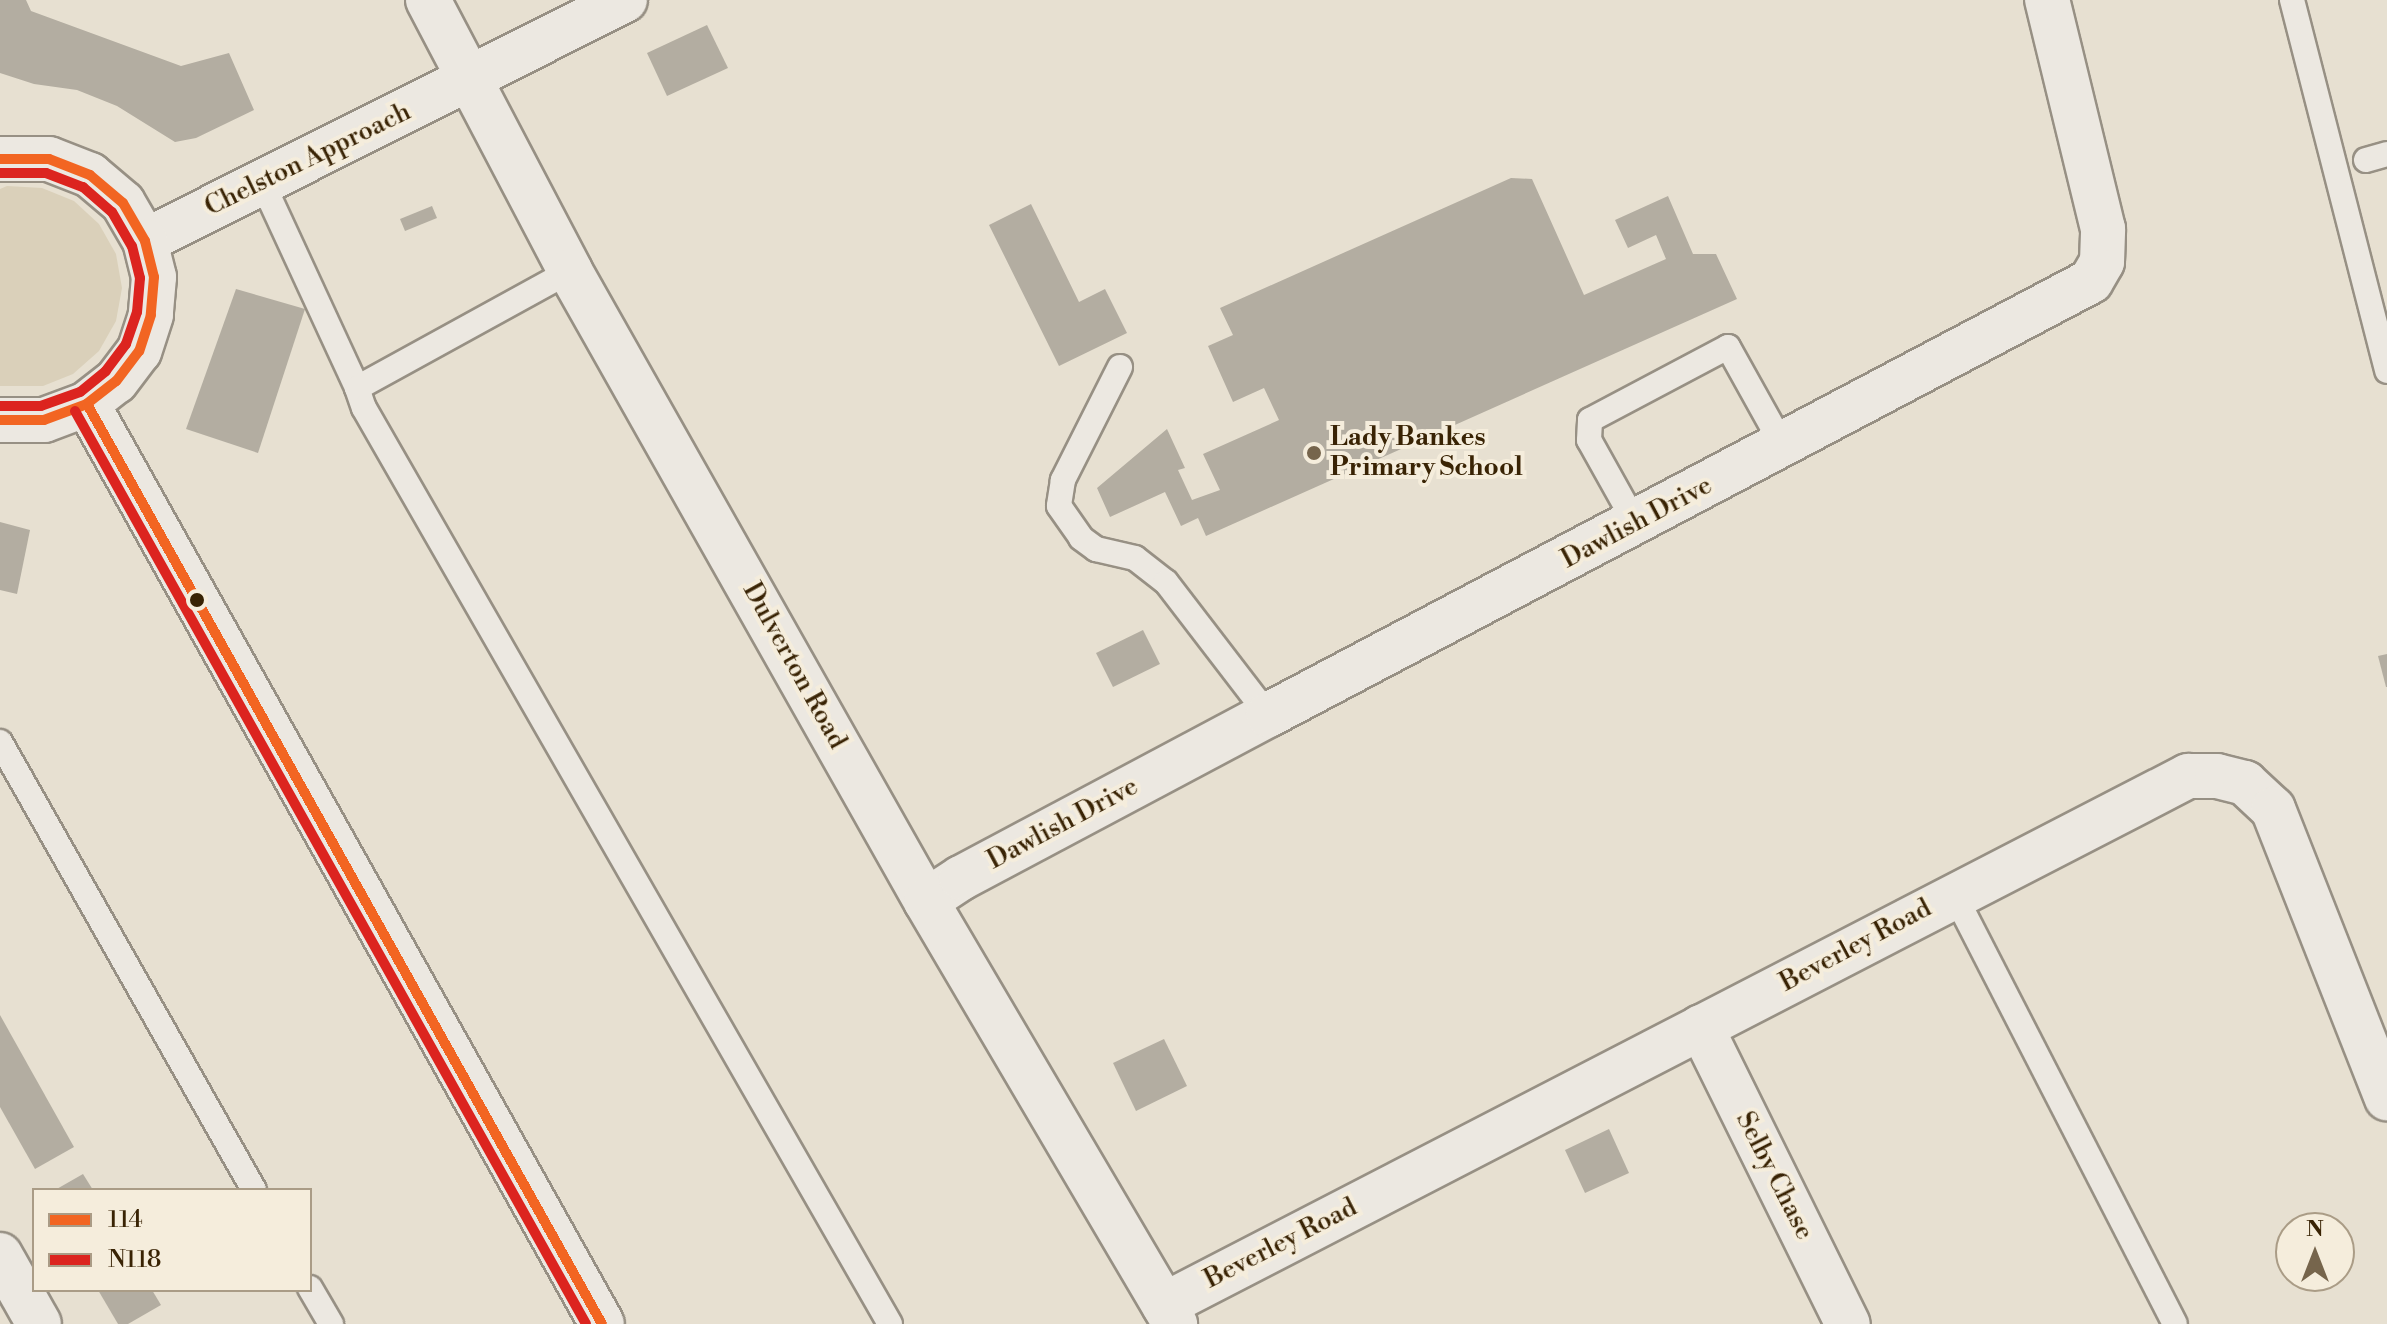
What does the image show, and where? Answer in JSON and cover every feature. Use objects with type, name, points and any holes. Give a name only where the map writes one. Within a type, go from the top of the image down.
[{"type":"street","name":"Dulverton Road","points":[[428,0],[570,271],[926,901],[1170,1315]]},
{"type":"street","name":"Chelston Approach","points":[[145,241],[625,0]]},
{"type":"street","name":"Dawlish Drive","points":[[926,901],[961,878],[2091,281],[2102,262],[2103,229],[2047,0]]},
{"type":"street","points":[[0,159],[49,159],[90,175],[123,203],[145,241],[154,277],[151,315],[139,351],[116,381],[87,404],[44,420],[0,420]]},
{"type":"street","points":[[87,404],[602,1324]]},
{"type":"street","name":"Beverley Road","points":[[1170,1315],[1701,1027],[2188,776],[2217,776],[2245,783],[2273,809],[2387,1098]]},
{"type":"street","name":"Selby Chase","points":[[1701,1027],[1848,1324]]},
{"type":"street","points":[[0,1255],[39,1324]]},
{"type":"lane","points":[[2292,0],[2387,371]]},
{"type":"lane","points":[[262,182],[364,408],[890,1324]]},
{"type":"lane","points":[[357,388],[570,271]]},
{"type":"lane","points":[[1636,524],[1589,440],[1590,420],[1728,347],[1772,426]]},
{"type":"lane","points":[[1120,367],[1063,480],[1059,506],[1081,538],[1096,549],[1135,558],[1166,582],[1268,715]]},
{"type":"lane","points":[[0,742],[253,1188]]},
{"type":"lane","points":[[1954,894],[2175,1324]]},
{"type":"lane","points":[[312,1291],[331,1324]]},
{"type":"shaded area","points":[[7,186],[42,188],[74,201],[99,224],[116,254],[122,288],[116,321],[99,351],[73,374],[43,386],[0,386],[0,189]]},
{"type":"building","points":[[0,0],[26,0],[31,11],[181,66],[229,53],[254,110],[196,138],[175,142],[117,106],[77,90],[34,84],[0,73]]},
{"type":"building","points":[[707,25],[728,68],[667,96],[647,53]]},
{"type":"building","points":[[1511,178],[1532,179],[1584,295],[1666,259],[1656,235],[1628,248],[1615,220],[1668,196],[1693,254],[1716,254],[1737,299],[1206,536],[1198,518],[1181,526],[1165,492],[1110,517],[1097,488],[1167,429],[1185,468],[1178,470],[1192,500],[1220,490],[1203,454],[1279,420],[1264,388],[1233,402],[1208,346],[1233,335],[1220,308]]},
{"type":"building","points":[[1031,204],[1079,302],[1105,289],[1127,333],[1059,366],[989,225]]},
{"type":"building","points":[[432,206],[437,218],[405,231],[400,219]]},
{"type":"building","points":[[236,289],[305,309],[258,453],[186,429]]},
{"type":"building","points":[[0,522],[30,530],[17,594],[0,590]]},
{"type":"building","points":[[1143,630],[1160,664],[1113,687],[1096,653]]},
{"type":"building","points":[[2387,654],[2387,687],[2386,687],[2378,656]]},
{"type":"building","points":[[0,1015],[74,1147],[35,1169],[0,1107]]},
{"type":"building","points":[[1164,1039],[1187,1086],[1136,1111],[1113,1063]]},
{"type":"building","points":[[1609,1129],[1629,1173],[1585,1193],[1565,1150]]},
{"type":"building","points":[[83,1174],[92,1188],[58,1188]]},
{"type":"building","points":[[99,1292],[153,1292],[161,1305],[128,1324],[118,1324]]},
{"type":"transit line","name":"114","points":[[0,159],[49,159],[90,175],[123,203],[145,241],[154,277],[151,315],[139,351],[116,381],[87,404],[44,420],[0,420]]},
{"type":"transit line","name":"N118","points":[[0,173],[46,173],[83,187],[112,212],[132,246],[140,278],[137,312],[126,344],[106,371],[80,392],[41,406],[0,406]]},
{"type":"transit line","name":"114","points":[[87,404],[602,1324]]},
{"type":"transit line","name":"N118","points":[[75,411],[586,1324]]},
{"type":"place","name":"Lady Bankes Primary School","points":[[1314,453]]}]
